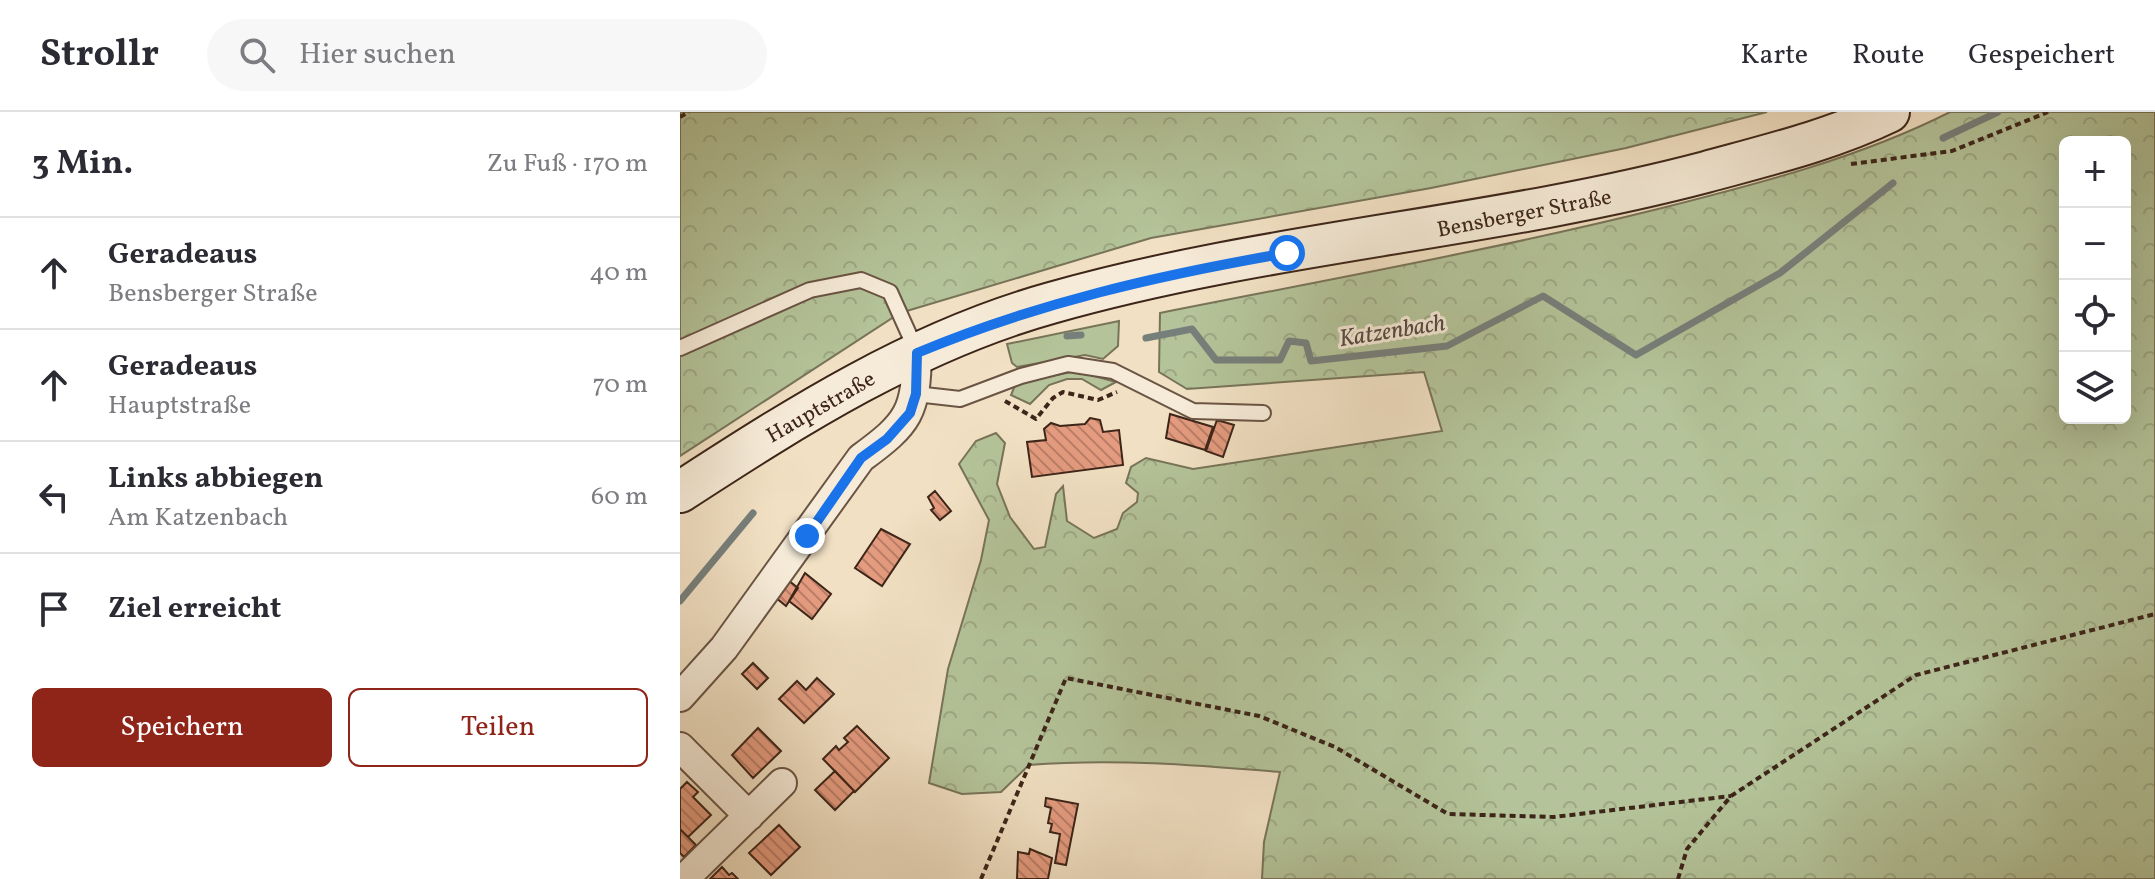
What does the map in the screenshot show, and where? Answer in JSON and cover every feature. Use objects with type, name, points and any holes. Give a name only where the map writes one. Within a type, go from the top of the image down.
[{"type":"main road","name":"Bensberger Straße","points":[[1151,279],[1630,192],[1799,147],[1889,112]]},
{"type":"main road","name":"Hauptstraße","points":[[680,492],[798,416],[917,353],[1049,303],[1151,279]]},
{"type":"street","points":[[680,697],[724,648],[861,458],[887,439],[910,413],[916,394],[917,353]]},
{"type":"street","points":[[680,747],[749,816]]},
{"type":"street","points":[[684,879],[782,783]]},
{"type":"lane","points":[[680,348],[810,290],[861,280],[890,292],[917,353]]},
{"type":"lane","points":[[916,394],[960,399],[1068,364],[1090,365],[1193,411],[1263,413]]},
{"type":"path","points":[[680,117],[689,112]]},
{"type":"path","points":[[1849,164],[1952,151],[2048,112]]},
{"type":"path","points":[[986,389],[1036,419],[1053,398],[1063,392],[1098,400],[1138,384]]},
{"type":"path","points":[[1678,879],[1687,849],[1731,796],[1916,675],[2155,614]]},
{"type":"path","points":[[981,879],[1066,678],[1259,716],[1335,747],[1448,814],[1554,817],[1731,796]]},
{"type":"green space","points":[[680,112],[1767,112],[1626,148],[1431,188],[1151,238],[900,313],[680,456]]},
{"type":"green space","points":[[1950,112],[2155,112],[2155,879],[1262,879],[1264,842],[1280,772],[1092,762],[1029,765],[1001,792],[962,794],[929,783],[948,669],[981,560],[989,520],[959,464],[976,441],[996,433],[1005,443],[997,484],[1010,517],[1034,549],[1045,547],[1056,494],[1063,486],[1067,521],[1094,538],[1117,529],[1123,513],[1137,502],[1138,493],[1126,483],[1131,467],[1146,458],[1193,469],[1442,431],[1424,372],[1187,389],[1159,372],[1160,313],[1596,224],[1733,190],[1880,143]]},
{"type":"green space","points":[[1119,321],[1118,346],[1103,359],[1085,355],[1017,367],[1012,363],[1007,344]]},
{"type":"green space","points":[[1076,371],[1116,382],[1101,390],[1082,379],[1067,379],[1049,385],[1030,404],[1011,395],[1016,383]]},
{"type":"building","points":[[1170,414],[1213,427],[1205,450],[1166,438]]},
{"type":"building","points":[[1090,418],[1100,420],[1103,432],[1119,430],[1123,465],[1032,477],[1027,442],[1046,440],[1044,429],[1051,423],[1060,426],[1085,424]]},
{"type":"building","points":[[1217,420],[1234,425],[1223,457],[1206,451]]},
{"type":"building","points":[[935,491],[951,511],[940,520],[931,510],[934,508],[928,497]]},
{"type":"building","points":[[881,529],[910,544],[882,586],[855,568]]},
{"type":"building","points":[[805,573],[831,594],[812,619],[789,601]]},
{"type":"building","points":[[788,580],[798,588],[786,606],[775,597]]},
{"type":"building","points":[[753,663],[768,678],[757,689],[742,674]]},
{"type":"building","points":[[817,678],[834,694],[804,723],[779,699],[797,681],[806,690]]},
{"type":"building","points":[[857,726],[889,758],[855,792],[823,759],[836,746],[839,750],[848,742],[844,738]]},
{"type":"building","points":[[758,728],[781,751],[753,778],[732,755]]},
{"type":"building","points":[[835,771],[854,791],[835,810],[815,790]]},
{"type":"building","points":[[687,782],[698,792],[693,797],[711,815],[688,837],[680,829],[680,789]]},
{"type":"building","points":[[1046,798],[1078,804],[1066,865],[1055,863],[1060,834],[1050,832],[1051,808],[1045,806]]},
{"type":"building","points":[[779,825],[800,847],[771,875],[749,853]]},
{"type":"building","points":[[680,829],[696,845],[684,857],[680,853]]},
{"type":"building","points":[[1030,849],[1052,858],[1048,879],[1017,879],[1018,852],[1029,854]]},
{"type":"building","points":[[722,867],[729,875],[732,873],[738,879],[710,879]]},
{"type":"waterway","name":"Katzenbach","points":[[1943,138],[1998,112]]},
{"type":"waterway","name":"Katzenbach","points":[[1146,338],[1192,329],[1216,360],[1280,360],[1289,341],[1306,343],[1311,361],[1447,346],[1543,296],[1636,355],[1780,273],[1893,183]]},
{"type":"waterway","name":"Katzenbach","points":[[1067,336],[1081,335]]},
{"type":"waterway","name":"Katzenbach","points":[[680,601],[753,513]]},
{"type":"route","points":[[807,536],[861,458],[887,439],[910,413],[916,394],[917,353],[986,324],[1049,303],[1151,279],[1287,253]]}]
